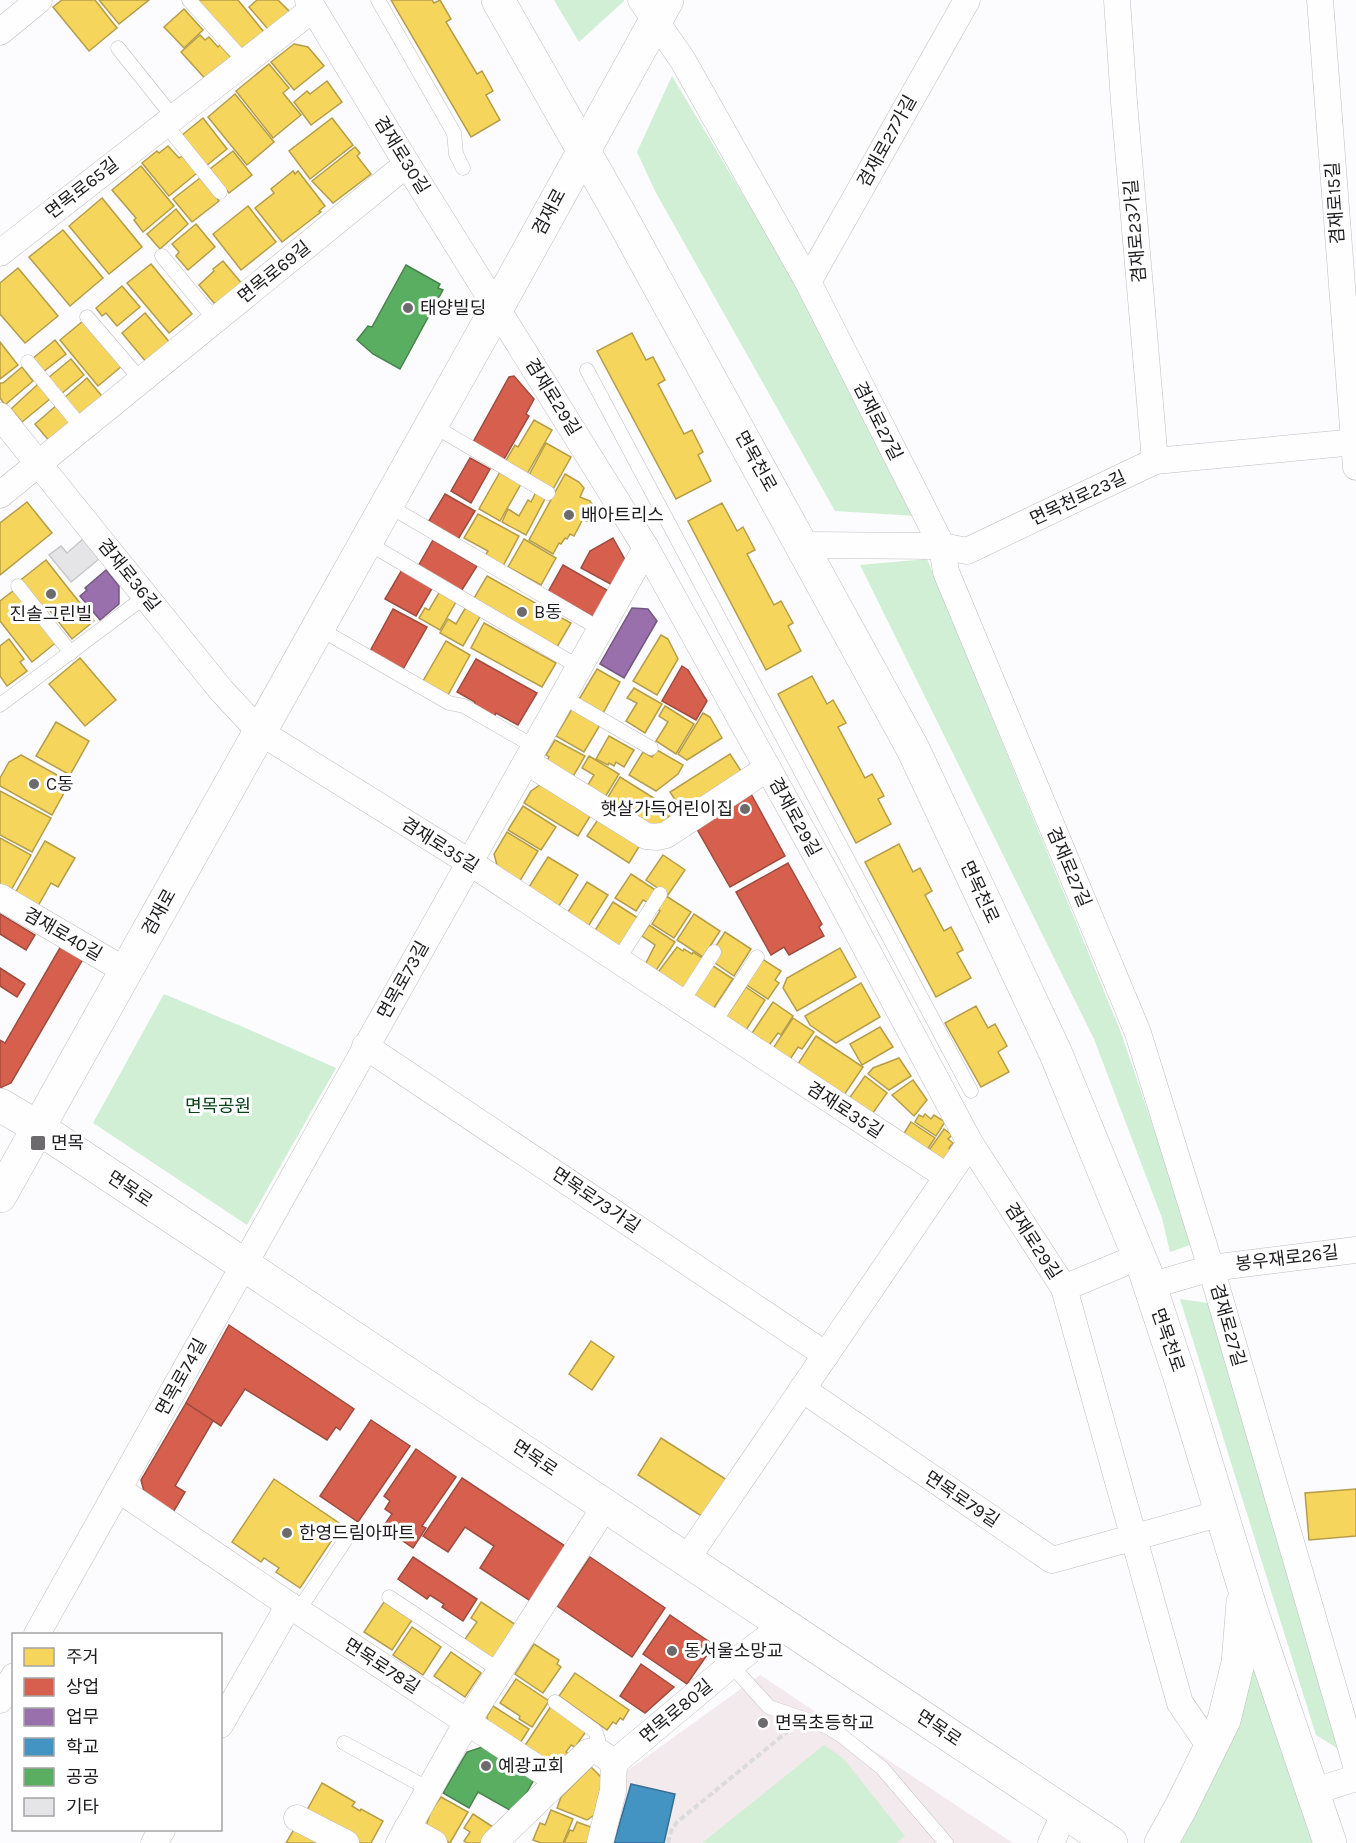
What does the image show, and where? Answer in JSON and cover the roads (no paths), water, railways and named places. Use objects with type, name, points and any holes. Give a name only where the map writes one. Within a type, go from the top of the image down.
[{"type":"main road","name":"면목천로","points":[[498,0],[803,545],[918,759],[1056,1054],[1144,1271],[1179,1374],[1244,1588],[1330,1843]]},
{"type":"main road","name":"겸재로","points":[[0,1196],[497,308],[583,149],[654,7]]},
{"type":"main road","name":"면목로","points":[[1,1107],[39,1128],[1111,1843]]},
{"type":"main road","points":[[1161,1843],[1224,1720],[1238,1664],[1244,1588]]},
{"type":"street","points":[[0,32],[39,0]]},
{"type":"street","name":"겸재로27가길","points":[[808,282],[967,0]]},
{"type":"street","name":"겸재로23가길","points":[[1117,0],[1155,461]]},
{"type":"street","name":"겸재로15길","points":[[1320,0],[1355,450]]},
{"type":"street","name":"면목로65길","points":[[0,253],[245,62],[311,4]]},
{"type":"street","name":"겸재로30길","points":[[311,4],[497,308]]},
{"type":"street","name":"겸재로27길","points":[[654,7],[808,282],[942,546],[946,572],[1138,1033],[1211,1268],[1356,1766]]},
{"type":"street","name":"면목로69길","points":[[0,495],[407,164]]},
{"type":"street","name":"겸재로29길","points":[[497,308],[646,548],[828,877],[970,1143],[1064,1288],[1180,1703],[1211,1748]]},
{"type":"street","name":"겸재로36길","points":[[0,416],[221,690],[260,732]]},
{"type":"street","name":"면목천로23길","points":[[803,545],[942,546],[967,551],[1155,461],[1355,450]]},
{"type":"street","name":"면목로73길","points":[[243,1264],[646,548]]},
{"type":"street","name":"겸재로35길","points":[[260,732],[469,862],[946,1176]]},
{"type":"street","name":"겸재로29길","points":[[531,754],[651,837],[666,835],[768,768]]},
{"type":"street","name":"겸재로40길","points":[[0,897],[126,971]]},
{"type":"street","name":"면목로73가길","points":[[365,1046],[826,1355]]},
{"type":"street","points":[[686,1560],[970,1143]]},
{"type":"street","name":"봉우재로26길","points":[[1064,1288],[1144,1271],[1211,1268],[1356,1250]]},
{"type":"street","name":"면목로74길","points":[[38,1633],[243,1264]]},
{"type":"street","name":"면목로79길","points":[[802,1389],[1052,1560],[1134,1536]]},
{"type":"street","points":[[118,1489],[293,1608],[222,1722]]},
{"type":"street","points":[[434,1843],[403,1836],[467,1722],[606,1505]]},
{"type":"street","points":[[1134,1536],[1222,1513]]},
{"type":"street","name":"면목로78길","points":[[293,1608],[557,1781]]},
{"type":"street","name":"면목로80길","points":[[494,1843],[588,1752],[593,1750],[606,1757],[784,1625]]},
{"type":"street","points":[[0,1700],[12,1679]]},
{"type":"street","points":[[600,1843],[613,1791],[606,1757]]},
{"type":"street","points":[[1312,1792],[1356,1778]]},
{"type":"street","points":[[1051,1843],[1065,1812]]},
{"type":"street","points":[[297,1818],[346,1843]]},
{"type":"lane","points":[[189,0],[245,62]]},
{"type":"lane","points":[[378,0],[454,133],[456,154],[463,168]]},
{"type":"lane","points":[[118,48],[220,192]]},
{"type":"lane","points":[[162,256],[215,320]]},
{"type":"lane","points":[[87,317],[141,380]]},
{"type":"lane","points":[[28,362],[82,428]]},
{"type":"lane","points":[[587,370],[971,1091]]},
{"type":"lane","points":[[432,425],[548,494]]},
{"type":"lane","points":[[387,505],[600,629]]},
{"type":"lane","points":[[366,542],[579,667]]},
{"type":"lane","points":[[18,586],[70,652]]},
{"type":"lane","points":[[0,686],[4,701],[146,596]]},
{"type":"lane","points":[[318,628],[449,704],[464,706],[531,754]]},
{"type":"lane","points":[[563,697],[651,748]]},
{"type":"lane","points":[[828,877],[851,866]]},
{"type":"lane","points":[[618,960],[660,894]]},
{"type":"lane","points":[[682,1002],[714,952]]},
{"type":"lane","points":[[714,1023],[757,957]]},
{"type":"lane","points":[[293,1608],[346,1539]]},
{"type":"lane","points":[[389,1597],[500,1670]]},
{"type":"lane","points":[[731,1665],[769,1707],[815,1722],[842,1736],[882,1768],[946,1843]]},
{"type":"lane","points":[[555,1702],[595,1731],[606,1757]]},
{"type":"lane","points":[[344,1743],[429,1789]]},
{"type":"place","name":"태양빌딩","points":[[408,308]]},
{"type":"place","name":"배아트리스","points":[[569,515]]},
{"type":"place","name":"진솔그린빌","points":[[51,594]]},
{"type":"place","name":"B동","points":[[522,612]]},
{"type":"place","name":"C동","points":[[34,784]]},
{"type":"place","name":"햇살가득어린이집","points":[[745,809]]},
{"type":"place","name":"면목","points":[[38,1143]]},
{"type":"place","name":"한영드림아파트","points":[[287,1533]]},
{"type":"place","name":"동서울소망교","points":[[672,1651]]},
{"type":"place","name":"면목초등학교","points":[[763,1723]]},
{"type":"place","name":"예광교회","points":[[486,1766]]},
{"type":"park label","name":"면목공원","points":[[218,1106]]}]
